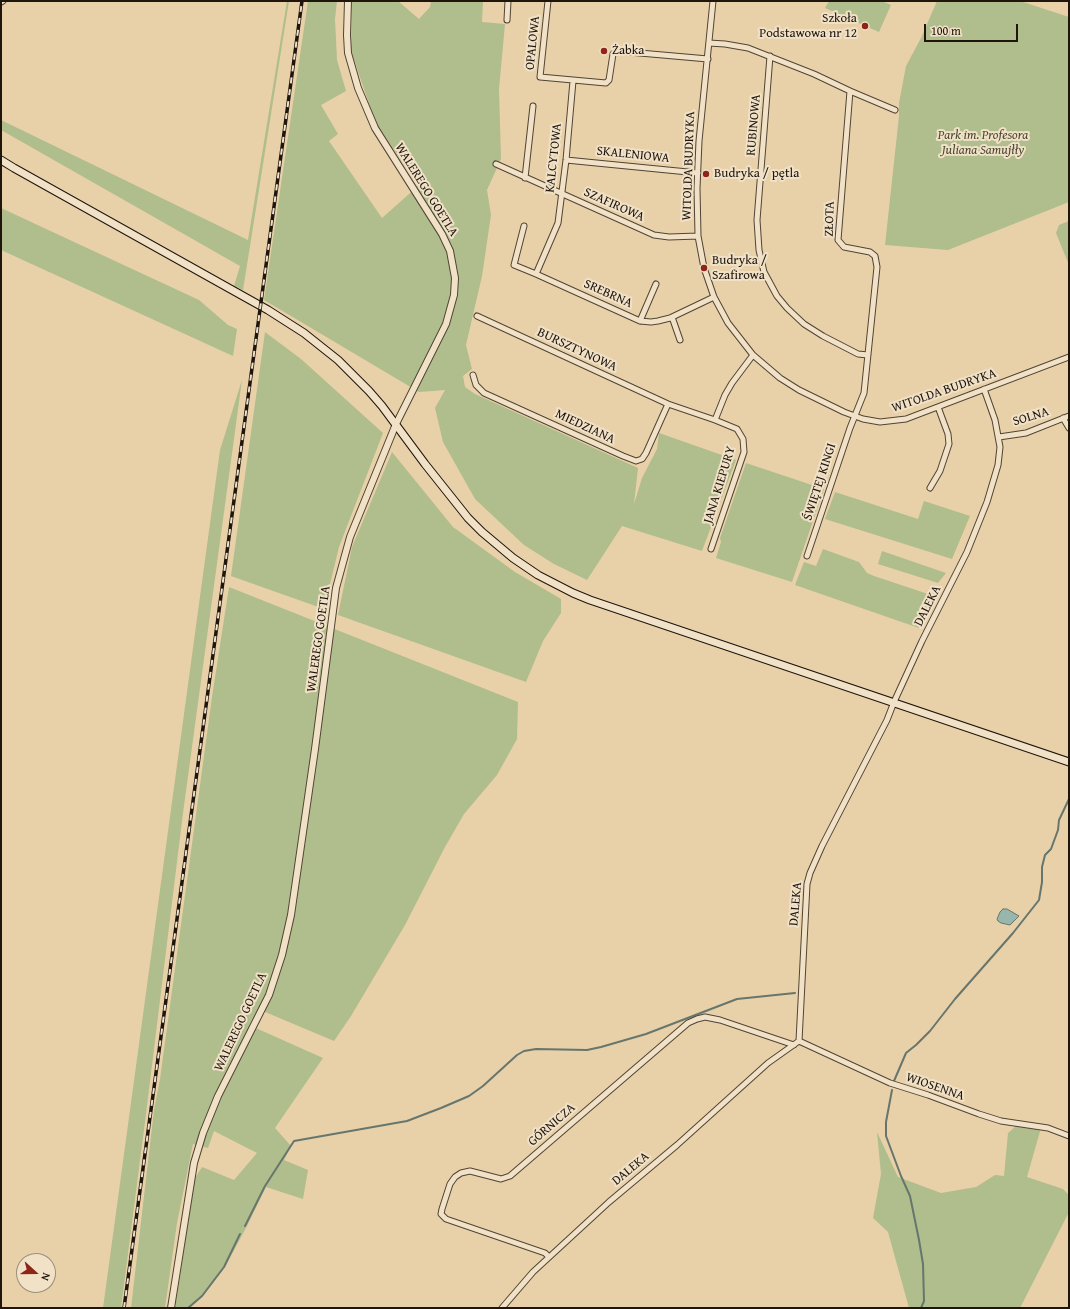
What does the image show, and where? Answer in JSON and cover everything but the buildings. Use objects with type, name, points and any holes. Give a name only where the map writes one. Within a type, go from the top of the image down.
[{"type":"main road","points":[[1,160],[268,310],[304,333],[338,360],[369,391],[468,518],[513,558],[538,575],[590,600],[1069,762]]},
{"type":"main road","points":[[1,163],[14,168]]},
{"type":"street","name":"WALEREGO GOETLA","points":[[171,1308],[194,1163],[203,1133],[218,1096],[269,995],[282,954],[291,914],[315,749],[336,588],[350,537],[396,424],[446,324],[454,295],[455,278],[450,250],[442,234],[375,128],[365,108],[348,53],[348,1]]},
{"type":"street","points":[[507,20],[508,1]]},
{"type":"street","name":"OPALOWA","points":[[548,1],[540,77],[573,81]]},
{"type":"street","name":"WITOLDA BUDRYKA","points":[[714,1],[699,141],[698,236],[704,268],[714,297],[728,323],[753,354],[780,378],[799,390],[824,403],[856,416],[876,421],[895,421],[906,418],[1069,357]]},
{"type":"street","points":[[710,43],[741,46],[770,56],[895,110]]},
{"type":"street","points":[[573,81],[608,82],[610,78],[613,54],[617,51],[708,59]]},
{"type":"street","name":"RUBINOWA","points":[[770,56],[757,220],[759,250],[764,272],[777,296],[804,324],[823,336],[858,354],[868,355]]},
{"type":"street","name":"KALCYTOWA","points":[[536,274],[559,220],[573,81]]},
{"type":"street","name":"ZŁOTA","points":[[850,91],[838,240],[844,247],[867,251],[873,254],[876,259],[877,267],[864,393],[856,416]]},
{"type":"street","points":[[525,178],[533,106]]},
{"type":"street","name":"SKALENIOWA","points":[[566,160],[698,173]]},
{"type":"street","name":"SZAFIROWA","points":[[496,164],[654,235],[669,237],[698,236]]},
{"type":"street","name":"SREBRNA","points":[[524,226],[514,265],[640,321],[658,322],[714,297]]},
{"type":"street","points":[[640,321],[656,284]]},
{"type":"street","name":"BURSZTYNOWA","points":[[477,316],[668,404]]},
{"type":"street","points":[[672,317],[680,340]]},
{"type":"street","points":[[715,420],[725,395],[753,354]]},
{"type":"street","name":"MIEDZIANA","points":[[473,375],[476,385],[484,392],[636,461],[642,459],[650,446],[668,404]]},
{"type":"street","name":"DALEKA","points":[[502,1308],[533,1272],[609,1202],[678,1145],[768,1063],[799,1041],[807,884],[810,873],[822,846],[888,720],[894,702],[922,641],[957,572],[983,512],[998,466],[1000,447],[996,420],[984,389]]},
{"type":"street","name":"JANA KIEPURY","points":[[668,404],[715,420],[736,429],[743,439],[744,452],[711,549]]},
{"type":"street","points":[[930,488],[940,471],[948,444],[948,434],[938,407]]},
{"type":"street","name":"ŚWIĘTEJ KINGI","points":[[807,556],[850,428],[856,416]]},
{"type":"street","points":[[1066,417],[1069,428]]},
{"type":"street","name":"SOLNA","points":[[999,436],[1026,433],[1066,417]]},
{"type":"street","name":"GÓRNICZA","points":[[549,1257],[545,1254],[444,1218],[441,1214],[442,1209],[450,1184],[455,1177],[470,1170],[501,1179],[510,1176],[688,1023],[697,1019],[714,1018],[794,1045]]},
{"type":"street","name":"WIOSENNA","points":[[799,1041],[890,1083],[1001,1121],[1048,1128],[1069,1136]]},
{"type":"green space","points":[[287,1],[289,1],[243,290],[234,286],[240,266],[1,130],[1,120],[248,240]]},
{"type":"green space","points":[[308,1],[337,1],[335,19],[337,60],[346,91],[321,105],[338,134],[329,141],[382,218],[418,186],[375,121],[351,51],[352,1],[398,1],[419,19],[430,7],[431,1],[483,1],[482,22],[505,24],[499,89],[501,159],[487,190],[491,215],[482,276],[466,345],[472,369],[463,376],[465,387],[475,394],[638,468],[634,504],[642,478],[657,449],[659,433],[736,460],[702,551],[622,526],[587,580],[554,564],[524,545],[475,499],[443,442],[435,408],[445,390],[419,392],[264,300]]},
{"type":"green space","points":[[829,1],[882,1],[891,5],[879,32],[825,8]]},
{"type":"green space","name":"Park im. Profesora Juliana Samujłły","points":[[937,1],[1020,1],[1069,17],[1069,202],[948,250],[885,245],[899,116],[899,103],[906,66],[921,38]]},
{"type":"green space","points":[[1,208],[199,300],[228,325],[237,329],[233,356],[1,250]]},
{"type":"green space","points":[[1069,221],[1069,265],[1056,233],[1059,225]]},
{"type":"green space","points":[[265,332],[301,359],[383,433],[339,547],[324,609],[231,576]]},
{"type":"green space","points":[[242,380],[183,813],[121,1308],[103,1308],[220,450]]},
{"type":"green space","points":[[392,452],[453,527],[515,572],[561,599],[561,613],[543,641],[526,682],[338,615],[352,547]]},
{"type":"green space","points":[[746,463],[824,489],[792,582],[716,558],[721,542],[720,538]]},
{"type":"green space","points":[[835,492],[918,519],[924,501],[970,516],[952,559],[825,519]]},
{"type":"green space","points":[[823,549],[859,562],[867,573],[874,576],[931,595],[934,601],[919,628],[795,585],[804,562],[816,566]]},
{"type":"green space","points":[[882,551],[946,573],[938,583],[878,564]]},
{"type":"green space","points":[[229,587],[518,702],[517,739],[497,775],[464,814],[445,847],[405,925],[351,1016],[334,1041],[258,1009],[249,1025],[323,1058],[275,1128],[291,1146],[284,1160],[308,1170],[303,1199],[266,1187],[225,1267],[203,1296],[190,1308],[175,1308],[195,1178],[202,1167],[234,1180],[257,1153],[214,1131],[208,1148],[193,1144],[177,1223],[165,1308],[131,1308],[154,1110],[160,1079],[212,697]]},
{"type":"green space","points":[[1016,1126],[1041,1128],[1027,1177],[1063,1189],[1069,1195],[1069,1212],[1020,1308],[909,1308],[888,1232],[873,1218],[881,1174],[877,1132],[898,1177],[941,1193],[976,1187],[995,1175],[1004,1176],[1008,1133]]},
{"type":"water","points":[[1003,909],[1007,909],[1019,916],[1010,925],[1001,923],[997,919]]},
{"type":"waterway","points":[[894,1081],[906,1053],[930,1031],[955,999],[1013,933],[1039,900],[1042,882],[1042,867],[1045,855],[1051,849],[1058,830],[1059,820],[1069,799]]},
{"type":"waterway","points":[[245,1226],[265,1186],[294,1141],[407,1121],[441,1108],[469,1096],[483,1086],[517,1055],[524,1051],[536,1049],[587,1050],[646,1034],[737,999],[795,993]]},
{"type":"waterway","points":[[892,1090],[886,1122],[886,1136],[910,1196],[919,1240],[923,1264],[924,1301],[921,1308]]},
{"type":"waterway","points":[[188,1308],[202,1296],[224,1267],[240,1234]]},
{"type":"railway","points":[[124,1308],[302,1]]},
{"type":"place","name":"Szkoła Podstawowa nr 12","points":[[865,26]]},
{"type":"place","name":"Żabka","points":[[604,51]]},
{"type":"place","name":"Budryka / pętla","points":[[706,174]]},
{"type":"place","name":"Budryka / Szafirowa","points":[[704,268]]}]
